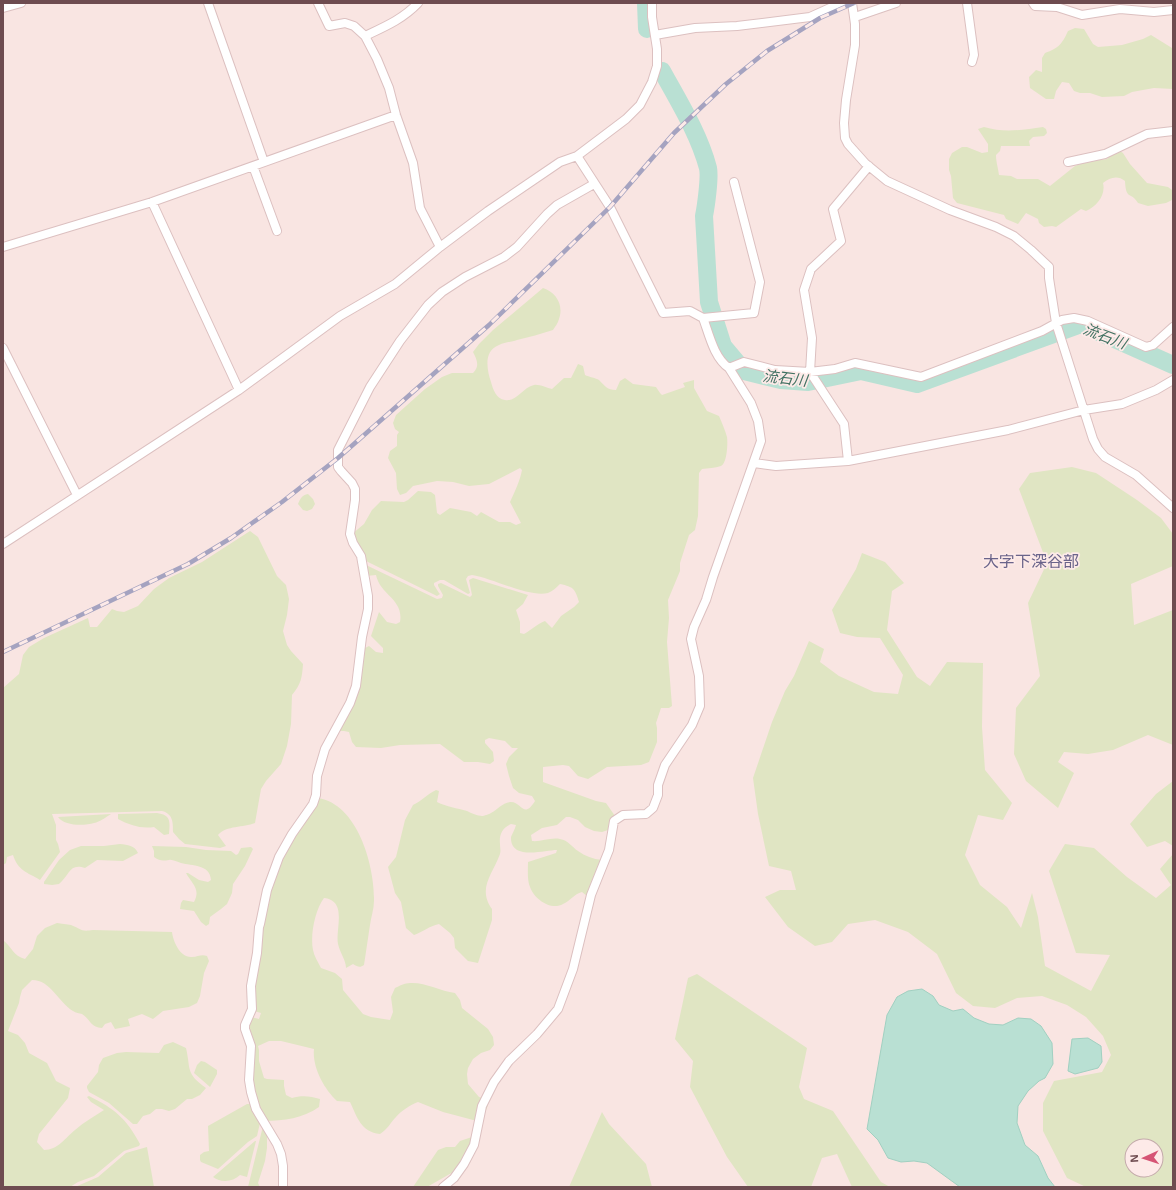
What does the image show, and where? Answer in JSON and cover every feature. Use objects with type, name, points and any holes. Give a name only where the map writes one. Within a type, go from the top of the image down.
[{"type":"street","points":[[3,8],[21,3]]},
{"type":"street","points":[[208,3],[264,162]]},
{"type":"street","points":[[318,3],[329,26],[345,23],[354,26],[365,36],[378,59],[413,163],[420,208],[440,247]]},
{"type":"street","points":[[365,36],[397,20],[418,3]]},
{"type":"street","points":[[3,544],[239,390],[340,316],[395,284],[440,247],[488,211],[560,162],[577,156],[626,119],[640,105],[652,82],[657,66],[652,3]]},
{"type":"street","points":[[655,35],[695,28],[737,26],[810,17],[841,3]]},
{"type":"street","points":[[852,3],[856,45],[846,100],[844,131],[848,144],[869,166],[887,181],[950,210],[1014,236],[1049,267],[1049,278],[1056,323],[1093,439],[1098,450],[1105,457],[1136,475],[1173,508]]},
{"type":"street","points":[[854,18],[896,3]]},
{"type":"street","points":[[967,3],[974,55],[972,62]]},
{"type":"street","points":[[1033,3],[1035,6],[1057,7],[1082,15],[1120,9],[1154,12],[1173,10]]},
{"type":"street","points":[[3,247],[152,202],[396,115]]},
{"type":"street","points":[[1068,162],[1105,154],[1147,134],[1173,131]]},
{"type":"street","points":[[577,156],[610,207],[663,313],[690,311],[703,318],[754,313],[760,282],[734,182]]},
{"type":"street","points":[[253,166],[276,231]]},
{"type":"street","points":[[848,461],[844,424],[816,384],[810,372],[812,338],[804,290],[811,269],[841,241],[833,209],[869,166]]},
{"type":"street","points":[[282,1187],[283,1166],[281,1154],[277,1144],[256,1109],[251,1092],[249,1080],[251,1046],[245,1025],[252,1013],[251,986],[257,954],[259,927],[268,890],[279,857],[292,834],[313,804],[316,795],[317,776],[325,749],[350,703],[356,686],[362,637],[368,609],[368,596],[361,556],[353,543],[350,534],[355,500],[355,489],[352,483],[338,467],[338,450],[370,387],[400,342],[428,305],[442,292],[465,277],[504,257],[517,247],[557,205],[594,184]]},
{"type":"street","points":[[152,202],[239,390]]},
{"type":"street","points":[[443,1187],[454,1178],[464,1164],[474,1145],[482,1106],[494,1082],[509,1061],[537,1034],[558,1009],[573,969],[591,895],[609,850],[614,821],[623,815],[646,814],[653,808],[658,795],[658,785],[665,765],[692,725],[700,706],[699,676],[692,640],[694,627],[706,600],[761,441],[758,421],[751,403],[729,368],[725,366],[715,350],[703,318]]},
{"type":"street","points":[[729,368],[744,362],[775,370],[810,372],[835,369],[855,362],[921,377],[1042,331],[1062,320],[1074,318],[1088,321],[1146,347],[1153,345],[1173,327]]},
{"type":"street","points":[[3,348],[77,495]]},
{"type":"street","points":[[754,463],[776,466],[848,461],[1008,430],[1084,410],[1122,404],[1156,390],[1173,380]]},
{"type":"shaded area","points":[[1075,28],[1084,29],[1093,44],[1098,47],[1122,45],[1151,35],[1172,48],[1173,42],[1173,89],[1154,88],[1132,92],[1124,96],[1102,97],[1090,93],[1080,93],[1074,91],[1069,83],[1062,82],[1056,91],[1054,99],[1046,99],[1030,88],[1029,77],[1036,70],[1042,72],[1042,58],[1045,53],[1057,47],[1062,42],[1068,31]]},
{"type":"shaded area","points":[[984,127],[999,130],[1020,130],[1043,127],[1046,129],[1047,133],[1044,136],[1033,137],[1029,141],[1030,146],[1001,146],[1000,151],[996,155],[999,175],[1011,176],[1017,179],[1038,179],[1050,186],[1075,166],[1086,162],[1107,159],[1115,151],[1120,151],[1147,183],[1168,187],[1172,190],[1172,200],[1166,203],[1148,206],[1138,203],[1126,191],[1125,181],[1117,177],[1111,178],[1103,183],[1104,187],[1102,196],[1094,206],[1086,211],[1081,209],[1056,227],[1044,227],[1039,223],[1038,219],[1026,213],[1018,224],[1006,219],[1004,215],[957,203],[953,198],[949,159],[952,153],[962,147],[967,147],[982,153],[988,152],[988,144],[978,129]]},
{"type":"shaded area","points":[[543,288],[552,293],[560,304],[559,320],[553,330],[501,344],[490,352],[488,356],[488,372],[494,391],[499,398],[505,400],[513,399],[530,386],[534,385],[552,389],[564,378],[571,378],[578,364],[583,366],[585,375],[598,379],[606,387],[613,390],[616,390],[620,381],[625,378],[633,384],[656,387],[662,395],[685,387],[683,383],[694,380],[694,388],[707,411],[719,416],[727,437],[727,448],[725,461],[721,466],[702,469],[699,473],[698,516],[695,530],[689,535],[680,563],[680,571],[668,600],[669,618],[667,642],[672,706],[669,708],[661,708],[656,723],[657,742],[649,762],[641,765],[607,767],[588,779],[578,776],[569,766],[563,765],[543,767],[543,782],[596,801],[606,803],[615,816],[611,829],[602,832],[594,831],[585,827],[578,820],[566,817],[557,825],[542,828],[531,835],[532,841],[553,839],[563,840],[568,842],[583,854],[602,860],[587,896],[582,892],[565,903],[558,906],[553,906],[544,903],[535,896],[529,884],[528,862],[556,853],[557,850],[522,852],[516,849],[512,844],[511,837],[516,825],[511,824],[503,830],[501,835],[500,854],[486,888],[488,901],[492,909],[492,920],[478,963],[468,961],[455,948],[454,938],[439,924],[414,935],[406,928],[401,902],[395,893],[388,867],[396,857],[405,820],[413,805],[436,790],[439,791],[437,802],[480,816],[493,812],[504,804],[510,802],[514,802],[522,808],[528,809],[535,801],[532,796],[519,793],[513,788],[506,764],[509,757],[518,748],[512,748],[505,741],[489,738],[485,740],[485,743],[493,752],[494,761],[490,764],[464,762],[440,744],[400,745],[381,748],[356,747],[352,742],[349,732],[340,731],[339,726],[349,709],[363,649],[369,646],[376,652],[383,653],[383,648],[371,636],[379,612],[387,622],[396,624],[400,622],[400,614],[395,602],[382,588],[376,575],[366,576],[366,565],[437,599],[442,598],[443,595],[438,586],[438,584],[441,583],[470,597],[472,595],[469,580],[473,578],[528,595],[523,604],[516,610],[520,622],[520,633],[524,634],[545,621],[552,628],[561,616],[579,602],[573,589],[565,585],[560,584],[548,593],[540,594],[531,593],[472,575],[468,576],[466,579],[470,593],[468,594],[444,580],[440,580],[434,583],[440,594],[437,596],[365,560],[352,534],[364,524],[372,510],[381,501],[404,502],[418,491],[431,492],[435,495],[437,513],[440,515],[450,508],[471,512],[477,516],[481,512],[499,522],[510,522],[516,525],[521,523],[510,502],[520,478],[522,470],[520,468],[489,484],[469,486],[453,482],[437,481],[413,486],[406,493],[400,495],[397,489],[396,473],[388,458],[390,451],[397,446],[397,435],[399,432],[395,429],[393,423],[396,415],[425,389],[442,377],[452,373],[473,373],[477,368],[477,360],[473,352],[479,344],[493,330]]},
{"type":"shaded area","points":[[1072,467],[1096,473],[1137,500],[1161,518],[1173,534],[1173,566],[1131,584],[1134,625],[1173,610],[1173,745],[1148,735],[1113,750],[1088,754],[1064,752],[1058,762],[1074,773],[1058,808],[1026,781],[1014,754],[1016,708],[1040,676],[1028,603],[1047,563],[1019,489],[1030,473]]},
{"type":"shaded area","points":[[308,494],[313,499],[315,504],[312,509],[307,511],[303,510],[298,504],[304,495]]},
{"type":"shaded area","points":[[250,531],[258,537],[277,576],[286,585],[289,599],[283,631],[287,645],[303,664],[300,681],[292,695],[291,724],[287,746],[281,764],[261,789],[255,823],[230,828],[222,832],[218,835],[226,846],[220,848],[185,844],[173,832],[170,816],[166,812],[162,811],[52,814],[56,825],[56,840],[60,852],[40,880],[20,868],[13,855],[7,857],[6,863],[3,865],[3,688],[19,674],[23,655],[29,647],[44,638],[88,618],[90,627],[97,627],[112,609],[124,612],[138,606],[154,589],[169,578],[202,562]]},
{"type":"shaded area","points":[[862,553],[885,562],[904,583],[892,591],[887,630],[917,677],[930,686],[947,662],[983,663],[982,727],[985,770],[1012,803],[1003,820],[978,815],[965,855],[980,885],[1007,907],[1021,928],[1032,893],[1038,917],[1045,966],[1091,991],[1110,955],[1076,953],[1049,871],[1065,844],[1094,848],[1127,877],[1156,898],[1171,885],[1160,869],[1173,854],[1173,1187],[1086,1187],[1067,1178],[1043,1131],[1043,1103],[1054,1081],[1102,1072],[1111,1055],[1103,1036],[1086,1017],[1067,1005],[1042,996],[1017,998],[995,1008],[973,1006],[956,993],[937,954],[908,932],[875,920],[848,924],[832,942],[815,946],[788,927],[765,897],[780,890],[796,890],[791,871],[769,866],[758,814],[753,778],[772,722],[809,641],[824,649],[820,662],[839,676],[874,692],[898,694],[903,675],[880,638],[857,637],[840,633],[832,610],[856,569]]},
{"type":"shaded area","points":[[1173,781],[1173,846],[1165,841],[1147,847],[1130,824],[1156,794]]},
{"type":"shaded area","points":[[318,798],[332,803],[344,812],[354,824],[367,855],[371,871],[374,887],[374,907],[370,922],[364,965],[359,967],[353,964],[346,968],[338,944],[338,910],[336,904],[331,900],[324,898],[318,909],[312,937],[312,944],[316,959],[321,968],[335,973],[342,979],[343,990],[363,1014],[371,1017],[390,1020],[393,1012],[391,997],[395,988],[404,984],[416,983],[455,993],[460,1000],[462,1008],[488,1029],[493,1037],[494,1045],[490,1050],[481,1053],[473,1059],[468,1068],[468,1084],[479,1097],[488,1100],[487,1109],[477,1121],[443,1112],[418,1102],[409,1106],[400,1113],[380,1134],[374,1133],[360,1123],[350,1102],[337,1101],[323,1084],[315,1063],[314,1049],[281,1041],[269,1041],[258,1046],[259,1061],[264,1078],[284,1080],[286,1095],[292,1098],[306,1096],[320,1099],[319,1107],[307,1114],[293,1118],[265,1121],[254,1099],[248,1031],[251,1017],[259,1019],[261,1013],[254,1011],[255,975],[269,890],[280,858]]},
{"type":"shaded area","points":[[157,813],[165,815],[169,819],[169,834],[164,835],[154,827],[135,826],[118,819],[118,814]]},
{"type":"shaded area","points":[[111,814],[98,822],[85,825],[69,824],[58,817]]},
{"type":"shaded area","points":[[120,844],[133,847],[138,853],[123,861],[97,860],[85,868],[73,868],[59,884],[44,884],[59,860],[70,850],[81,846]]},
{"type":"shaded area","points":[[152,846],[231,851],[236,855],[241,848],[251,847],[253,849],[245,866],[233,884],[232,893],[227,904],[210,917],[209,924],[206,926],[201,922],[194,911],[180,909],[183,900],[194,902],[197,894],[195,887],[186,873],[199,880],[208,882],[211,880],[210,875],[204,868],[173,860],[163,861],[154,857]]},
{"type":"shaded area","points":[[57,923],[71,925],[86,931],[172,932],[178,948],[184,955],[192,957],[205,955],[209,961],[204,973],[200,996],[197,1003],[189,1007],[163,1011],[153,1019],[142,1014],[128,1019],[130,1026],[115,1029],[111,1022],[105,1024],[102,1028],[93,1025],[85,1016],[74,1012],[49,987],[39,981],[32,980],[22,990],[19,1003],[8,1031],[18,1035],[25,1043],[29,1053],[47,1063],[56,1081],[70,1088],[68,1098],[39,1134],[37,1142],[44,1150],[53,1148],[61,1143],[82,1124],[104,1110],[91,1102],[87,1097],[89,1096],[106,1105],[119,1115],[130,1127],[140,1144],[139,1146],[124,1151],[94,1176],[78,1182],[70,1187],[3,1187],[3,940],[15,954],[25,959],[33,949],[37,936],[45,928]]},
{"type":"shaded area","points":[[697,974],[807,1048],[799,1087],[804,1099],[833,1111],[881,1182],[890,1187],[852,1187],[837,1154],[822,1158],[811,1187],[748,1187],[727,1157],[690,1087],[693,1061],[675,1039],[688,978]]},
{"type":"shaded area","points":[[922,989],[933,996],[939,1005],[953,1011],[963,1009],[974,1018],[989,1024],[1003,1025],[1018,1018],[1031,1019],[1041,1026],[1052,1043],[1053,1064],[1045,1078],[1039,1081],[1028,1091],[1018,1106],[1017,1123],[1025,1145],[1038,1156],[1048,1178],[1055,1187],[960,1187],[927,1163],[914,1161],[901,1162],[888,1158],[878,1140],[867,1129],[887,1015],[897,997],[908,991]]},
{"type":"shaded area","points":[[1088,1038],[1101,1046],[1102,1062],[1098,1068],[1075,1074],[1068,1071],[1072,1039]]},
{"type":"shaded area","points":[[173,1042],[186,1048],[192,1074],[199,1083],[206,1088],[200,1095],[192,1099],[187,1099],[175,1109],[169,1111],[156,1109],[150,1114],[143,1116],[137,1124],[133,1124],[109,1103],[89,1092],[87,1086],[98,1072],[99,1065],[103,1058],[117,1053],[126,1052],[159,1053],[164,1045]]},
{"type":"shaded area","points":[[201,1061],[217,1070],[217,1074],[210,1087],[194,1073],[197,1065]]},
{"type":"shaded area","points":[[247,1104],[251,1104],[260,1123],[257,1136],[248,1142],[218,1169],[201,1162],[200,1155],[209,1151],[208,1126]]},
{"type":"shaded area","points":[[602,1112],[609,1124],[646,1164],[652,1187],[569,1187]]},
{"type":"shaded area","points":[[263,1126],[267,1132],[267,1148],[265,1161],[258,1183],[260,1187],[248,1187]]},
{"type":"shaded area","points":[[475,1136],[476,1143],[455,1171],[427,1187],[413,1187],[438,1150],[446,1147],[455,1147],[460,1141]]},
{"type":"shaded area","points":[[255,1141],[247,1177],[240,1175],[234,1179],[223,1181],[213,1177]]},
{"type":"shaded area","points":[[147,1147],[154,1187],[75,1187],[98,1177],[126,1153]]},
{"type":"waterway","name":"流石川","points":[[646,3],[647,29]]},
{"type":"waterway","name":"流石川","points":[[662,71],[694,131],[708,168],[707,199],[704,216],[709,302],[723,346],[744,371],[781,380],[808,382],[861,371],[917,384],[1081,324],[1173,365]]},
{"type":"railway","points":[[3,652],[188,564],[231,538],[282,502],[338,458],[489,325],[610,207],[674,133],[726,84],[767,51],[820,18],[854,3]]},
{"type":"district","name":"大字下深谷部","points":[[1031,561]]}]
